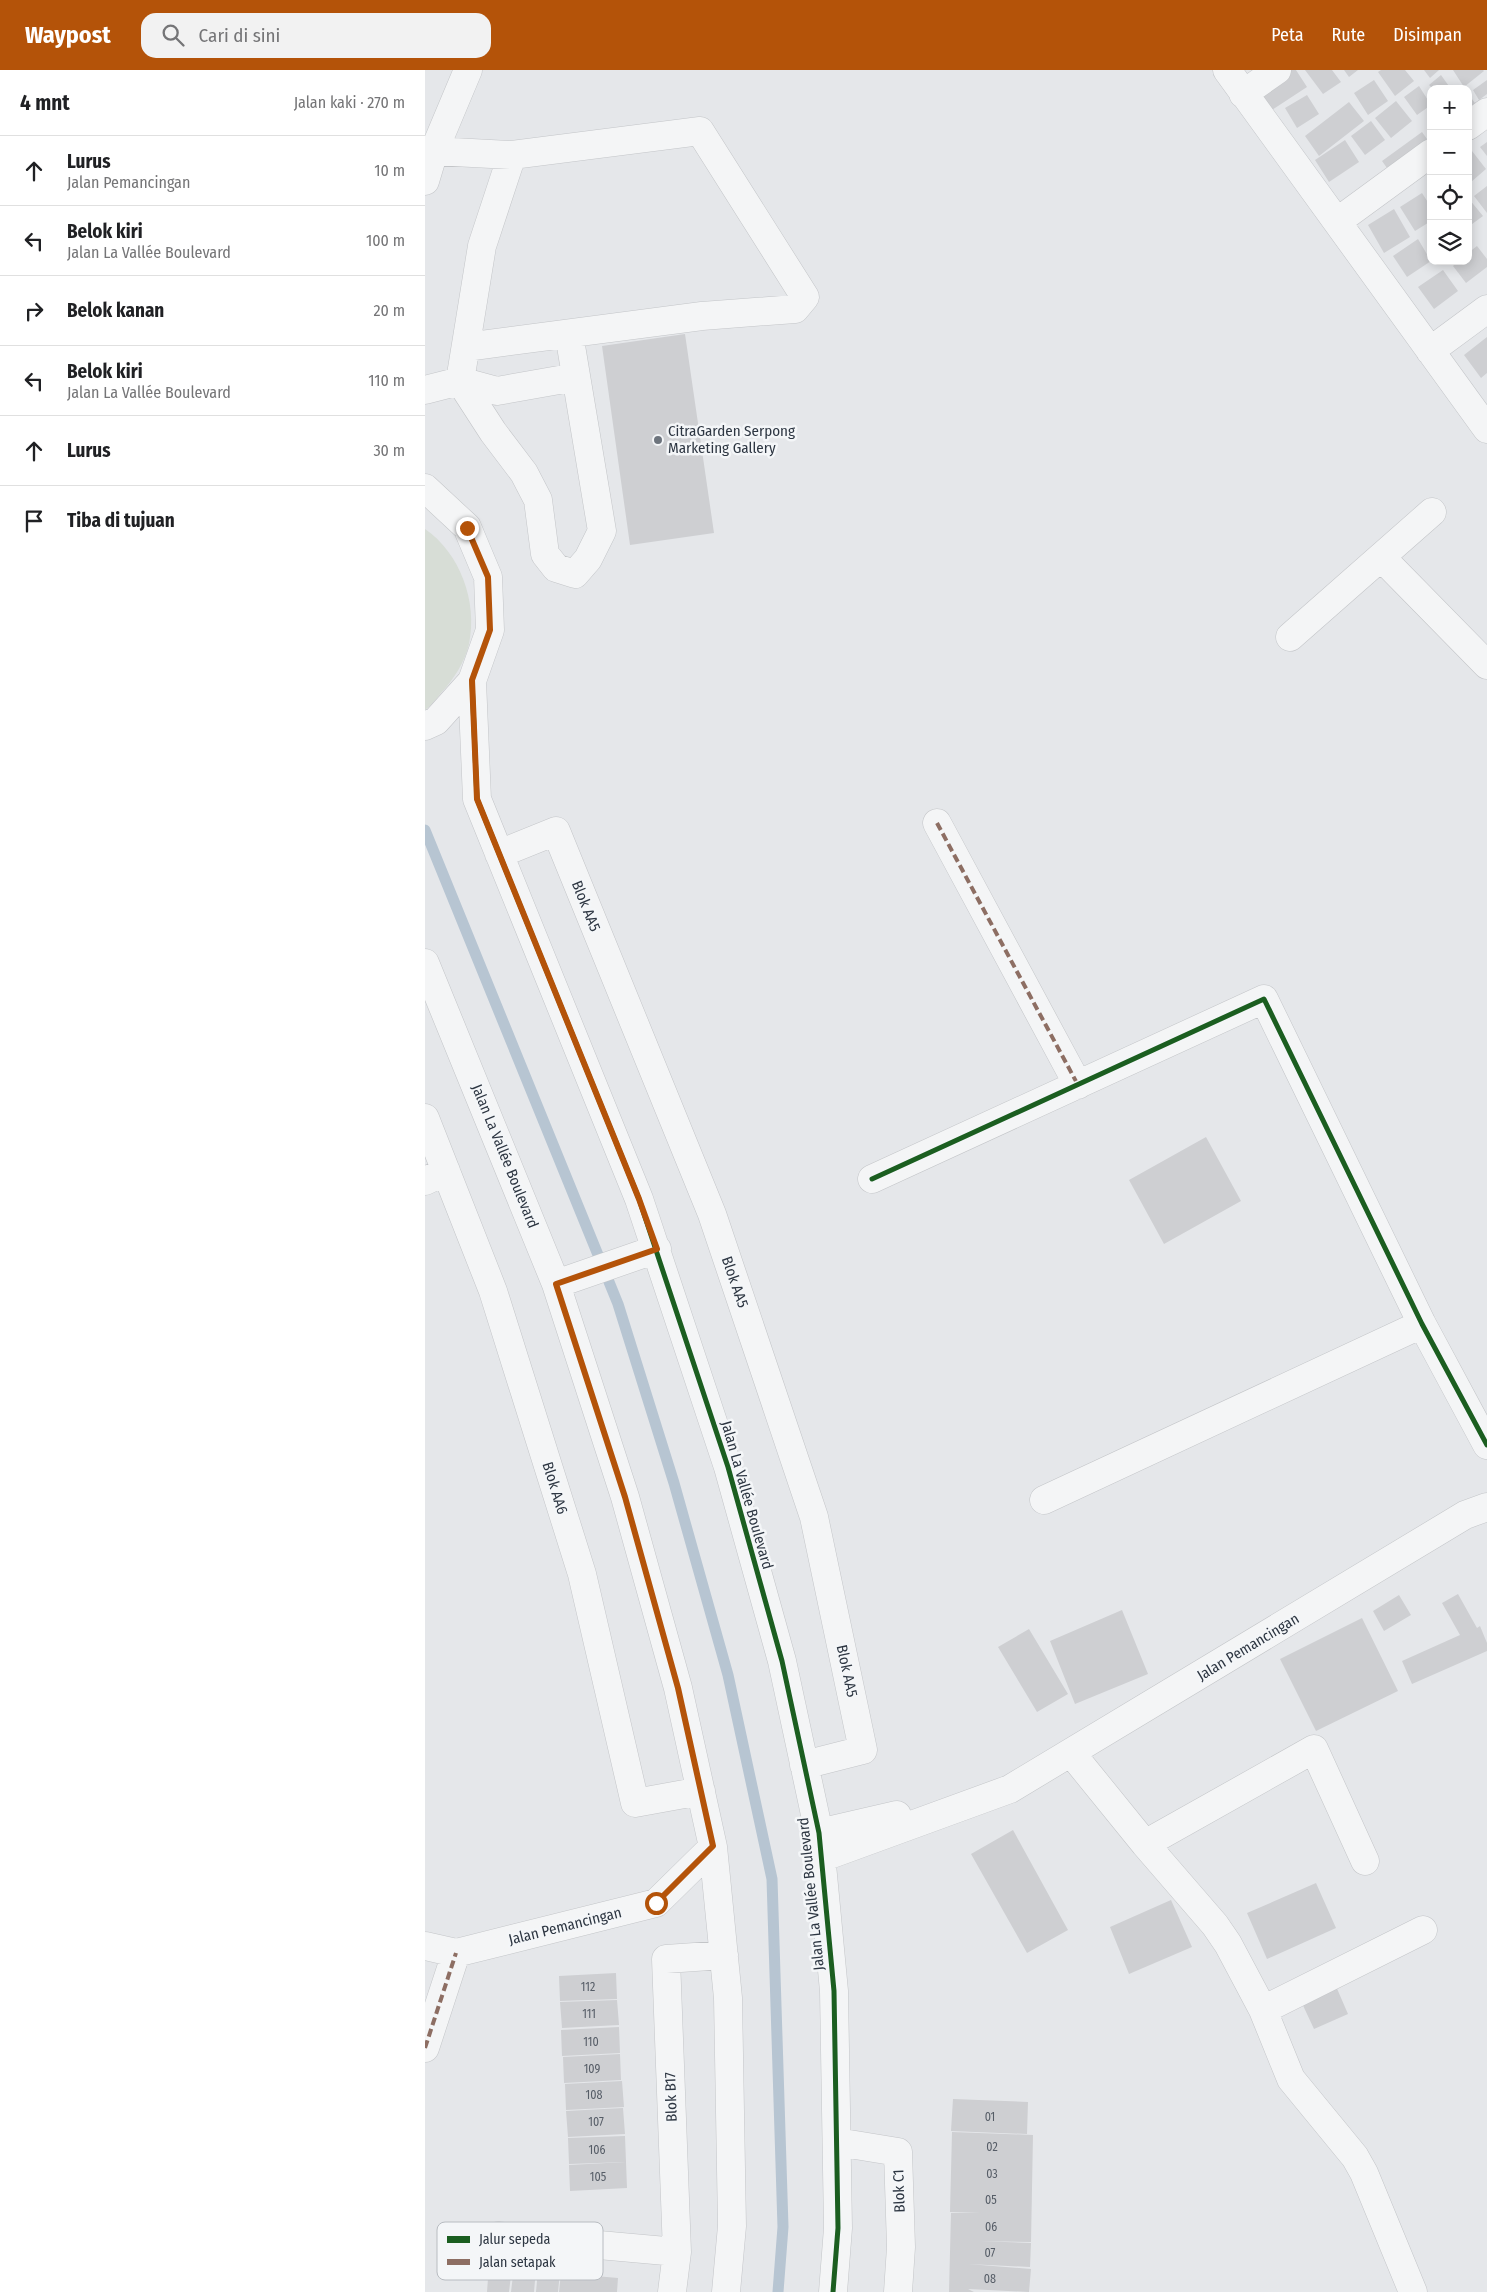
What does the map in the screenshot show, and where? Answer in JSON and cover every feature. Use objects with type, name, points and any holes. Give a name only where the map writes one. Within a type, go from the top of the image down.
[{"type":"street","points":[[425,181],[434,151],[469,70]]},
{"type":"street","points":[[1227,70],[1487,428]]},
{"type":"street","points":[[1243,94],[1277,70]]},
{"type":"street","points":[[1472,123],[1487,112]]},
{"type":"street","points":[[434,151],[511,155],[701,131],[805,297],[795,309],[702,316],[466,347]]},
{"type":"street","points":[[511,155],[482,246],[459,381],[493,432],[524,473],[538,500],[545,554],[556,568],[575,574],[588,559],[602,531],[569,334]]},
{"type":"street","points":[[1338,221],[1427,156]]},
{"type":"street","points":[[1430,351],[1487,309]]},
{"type":"street","points":[[425,390],[459,381],[497,391],[576,377]]},
{"type":"street","points":[[425,726],[436,721],[472,680],[490,630],[488,577],[467,528],[426,487]]},
{"type":"street","points":[[1290,637],[1432,512]]},
{"type":"street","points":[[1381,556],[1487,665]]},
{"type":"street","name":"Jalan La Vallée Boulevard","points":[[472,680],[477,799],[639,1199],[657,1249],[727,1467],[782,1661],[820,1845],[834,1991],[838,2228],[833,2292]]},
{"type":"street","points":[[937,823],[1078,1085]]},
{"type":"street","name":"Blok AA5","points":[[499,854],[556,831],[712,1214],[811,1508],[863,1750],[804,1765]]},
{"type":"street","name":"Jalan La Vallée Boulevard","points":[[425,963],[556,1284],[627,1507],[678,1688],[713,1846],[728,1998],[732,2226],[726,2292]]},
{"type":"street","points":[[871,1179],[1264,999],[1421,1324],[1487,1445]]},
{"type":"street","name":"Blok AA6","points":[[425,1118],[435,1176],[493,1291],[582,1574],[635,1803],[701,1791]]},
{"type":"street","points":[[556,1284],[657,1249]]},
{"type":"street","points":[[1044,1500],[1421,1324]]},
{"type":"street","name":"Jalan Pemancingan","points":[[820,1845],[1010,1789],[1073,1754],[1465,1515],[1487,1507]]},
{"type":"street","points":[[1145,1844],[1315,1749],[1365,1861]]},
{"type":"street","points":[[1073,1754],[1145,1844],[1215,1925],[1228,1944],[1263,2010],[1291,2079],[1355,2157],[1364,2173],[1413,2292]]},
{"type":"street","name":"Jalan Pemancingan","points":[[425,1946],[456,1954],[656,1903],[713,1846]]},
{"type":"street","points":[[1263,2010],[1423,1930]]},
{"type":"street","points":[[425,2048],[456,1954]]},
{"type":"street","name":"Blok B17","points":[[672,2292],[677,2252],[666,1959],[724,1955]]},
{"type":"street","name":"Blok C1","points":[[837,2142],[898,2152],[901,2247],[898,2292]]},
{"type":"street","points":[[603,2245],[677,2252]]},
{"type":"shaded area","points":[[425,529],[448,551],[457,565],[468,595],[471,628],[467,651],[458,670],[425,710]]},
{"type":"building","points":[[1285,70],[1296,70],[1307,87],[1269,112],[1255,90]]},
{"type":"building","points":[[1305,70],[1332,70],[1341,82],[1323,94]]},
{"type":"building","points":[[1344,70],[1358,70],[1349,77]]},
{"type":"building","points":[[1381,70],[1405,70],[1414,81],[1395,96],[1378,72]]},
{"type":"building","points":[[1424,70],[1439,70],[1430,78]]},
{"type":"building","points":[[1453,70],[1484,71],[1466,85],[1463,85]]},
{"type":"building","points":[[1441,75],[1448,85],[1429,85]]},
{"type":"building","points":[[1374,80],[1388,101],[1368,115],[1354,93]]},
{"type":"building","points":[[1487,80],[1487,94],[1479,100],[1473,90]]},
{"type":"building","points":[[1419,86],[1427,99],[1427,108],[1417,115],[1404,97]]},
{"type":"building","points":[[1307,95],[1319,114],[1297,128],[1285,108]]},
{"type":"building","points":[[1396,101],[1412,121],[1391,138],[1375,118]]},
{"type":"building","points":[[1349,102],[1364,121],[1319,156],[1305,136]]},
{"type":"building","points":[[1371,121],[1385,140],[1365,155],[1351,136]]},
{"type":"building","points":[[1422,132],[1427,139],[1387,168],[1382,161]]},
{"type":"building","points":[[1345,140],[1359,162],[1329,182],[1315,160]]},
{"type":"building","points":[[1487,142],[1487,156],[1480,147]]},
{"type":"building","points":[[1472,151],[1486,169],[1472,181]]},
{"type":"building","points":[[1487,186],[1487,213],[1474,196]]},
{"type":"building","points":[[1422,193],[1427,201],[1427,224],[1415,231],[1400,207]]},
{"type":"building","points":[[1472,203],[1483,216],[1472,224]]},
{"type":"building","points":[[1394,209],[1410,237],[1384,253],[1368,225]]},
{"type":"building","points":[[1418,239],[1427,254],[1427,264],[1407,277],[1393,256]]},
{"type":"building","points":[[1477,246],[1487,259],[1487,267],[1466,283],[1453,266],[1472,265],[1472,250]]},
{"type":"building","points":[[1443,270],[1458,291],[1434,309],[1418,287]]},
{"type":"building","name":"CitraGarden Serpong Marketing Gallery","points":[[685,334],[714,533],[630,545],[602,346]]},
{"type":"building","points":[[1487,337],[1487,373],[1481,378],[1464,355]]},
{"type":"building","points":[[1206,1137],[1241,1201],[1164,1244],[1129,1180]]},
{"type":"building","points":[[1458,1594],[1477,1628],[1480,1626],[1487,1643],[1487,1651],[1412,1684],[1402,1661],[1460,1635],[1442,1603]]},
{"type":"building","points":[[1399,1595],[1411,1615],[1384,1631],[1373,1611]]},
{"type":"building","points":[[1122,1610],[1148,1674],[1075,1704],[1050,1641]]},
{"type":"building","points":[[1362,1618],[1398,1691],[1316,1731],[1280,1659]]},
{"type":"building","points":[[1029,1629],[1068,1694],[1037,1712],[998,1647]]},
{"type":"building","points":[[1013,1830],[1068,1930],[1027,1953],[971,1854]]},
{"type":"building","points":[[1316,1883],[1336,1928],[1267,1959],[1247,1913]]},
{"type":"building","points":[[1171,1900],[1192,1947],[1129,1974],[1110,1927]]},
{"type":"building","points":[[616,1973],[617,1999],[560,2001],[559,1976]]},
{"type":"building","points":[[1335,1984],[1348,2014],[1314,2029],[1300,1999]]},
{"type":"building","points":[[617,2000],[619,2025],[562,2028],[560,2002]]},
{"type":"building","points":[[619,2027],[620,2053],[562,2056],[561,2030]]},
{"type":"building","points":[[620,2054],[621,2080],[564,2083],[563,2057]]},
{"type":"building","points":[[622,2081],[624,2107],[566,2110],[565,2084]]},
{"type":"building","points":[[953,2099],[1028,2102],[1027,2134],[951,2131]]},
{"type":"building","points":[[623,2108],[625,2134],[568,2137],[566,2111]]},
{"type":"building","points":[[952,2132],[1033,2135],[1031,2242],[979,2241],[1031,2243],[1030,2267],[968,2264],[1031,2269],[1029,2292],[968,2289],[974,2292],[949,2292],[951,2213],[980,2213],[950,2212]]},
{"type":"building","points":[[625,2136],[626,2162],[569,2164],[568,2138]]},
{"type":"building","points":[[626,2162],[627,2188],[570,2191],[569,2165]]},
{"type":"building","points":[[603,2277],[618,2278],[617,2292],[559,2292],[560,2280],[603,2280]]},
{"type":"building","points":[[488,2280],[510,2280],[509,2292],[487,2292]]},
{"type":"building","points":[[512,2280],[535,2280],[534,2292],[511,2292]]},
{"type":"building","points":[[537,2280],[559,2280],[558,2292],[536,2292]]},
{"type":"waterway","points":[[425,830],[618,1304],[674,1483],[728,1675],[772,1879],[783,2227],[778,2292]]},
{"type":"marked path","points":[[937,823],[1078,1085]]},
{"type":"marked path","points":[[425,2048],[456,1953]]},
{"type":"cycle path","points":[[472,681],[477,799],[639,1199],[728,1467],[782,1661],[819,1833],[834,1991],[838,2228],[833,2292]]},
{"type":"cycle path","points":[[872,1179],[1264,999],[1422,1324],[1487,1445]]},
{"type":"place","name":"CitraGarden Serpong Marketing Gallery","points":[[658,440]]},
{"type":"route","points":[[467,528],[488,577],[490,630],[472,680],[477,799],[639,1199],[657,1249],[556,1284],[625,1497],[678,1688],[713,1846],[656,1903]]}]
